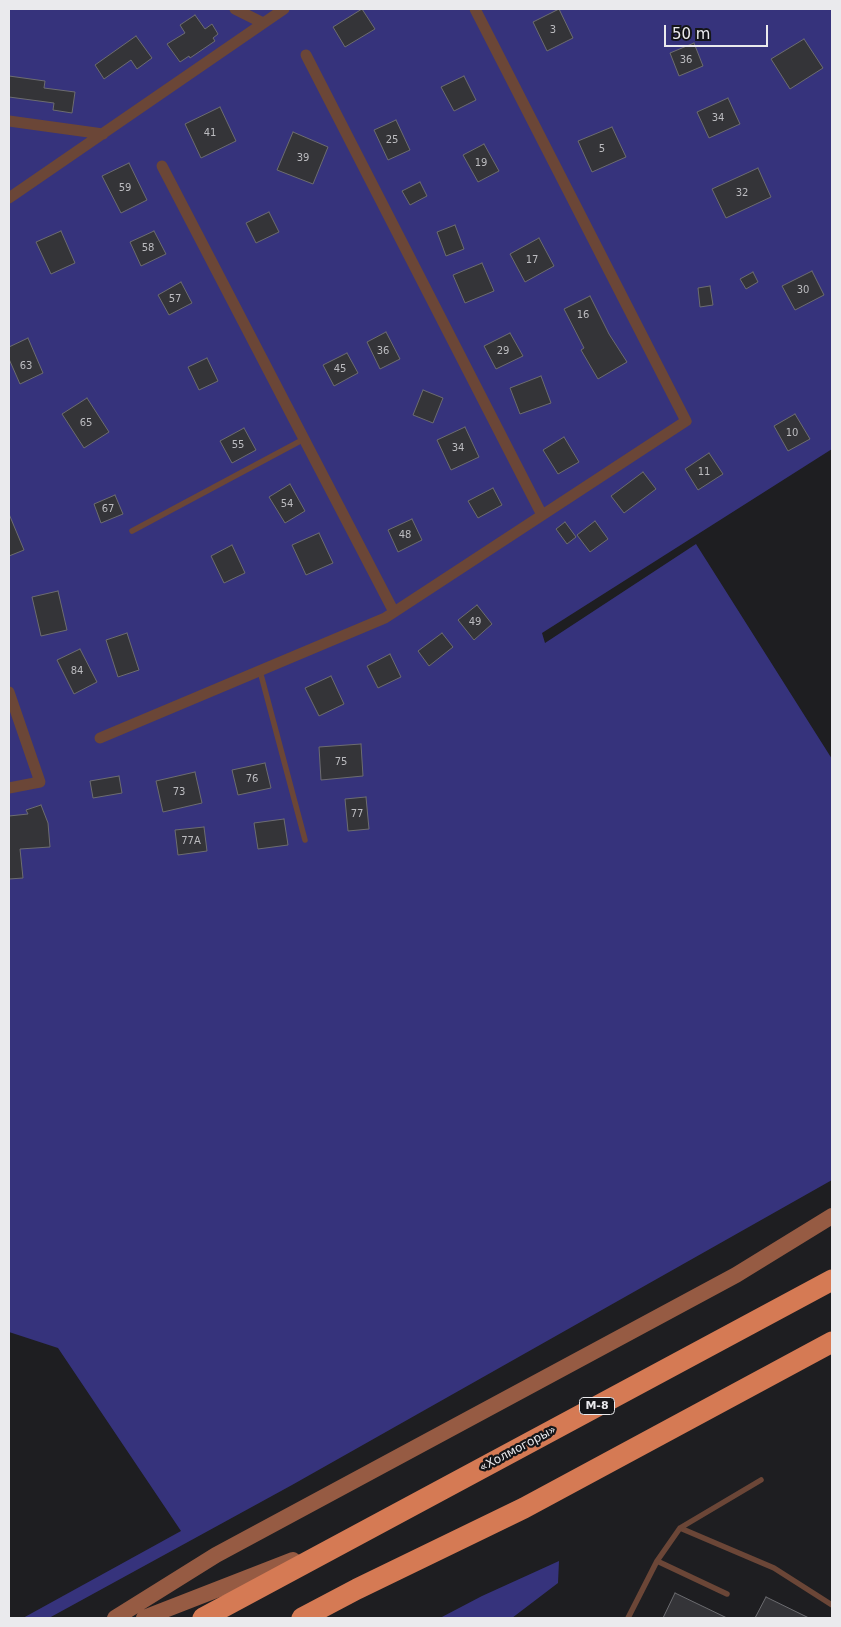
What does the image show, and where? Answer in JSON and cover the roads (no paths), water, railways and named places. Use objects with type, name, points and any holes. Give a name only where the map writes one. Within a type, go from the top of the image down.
[{"type":"highway","name":"«Холмогоры»","points":[[203,1618],[832,1280]]},
{"type":"highway","points":[[302,1618],[356,1589],[524,1508],[832,1342]]},
{"type":"main road","points":[[115,1618],[216,1555],[736,1275],[832,1216]]},
{"type":"main road","points":[[144,1618],[363,1533]]},
{"type":"street","points":[[235,9],[263,23]]},
{"type":"street","points":[[9,198],[284,9]]},
{"type":"street","points":[[100,738],[385,618],[686,421],[475,9]]},
{"type":"street","points":[[306,54],[542,515]]},
{"type":"street","points":[[9,121],[103,134]]},
{"type":"street","points":[[162,166],[394,612]]},
{"type":"street","points":[[9,692],[40,782],[9,788]]},
{"type":"lane","points":[[132,531],[304,439]]},
{"type":"lane","points":[[260,670],[305,840]]},
{"type":"lane","points":[[628,1618],[657,1561],[680,1528],[761,1480]]},
{"type":"lane","points":[[680,1528],[774,1568],[832,1605]]},
{"type":"lane","points":[[657,1561],[726,1594]]}]
